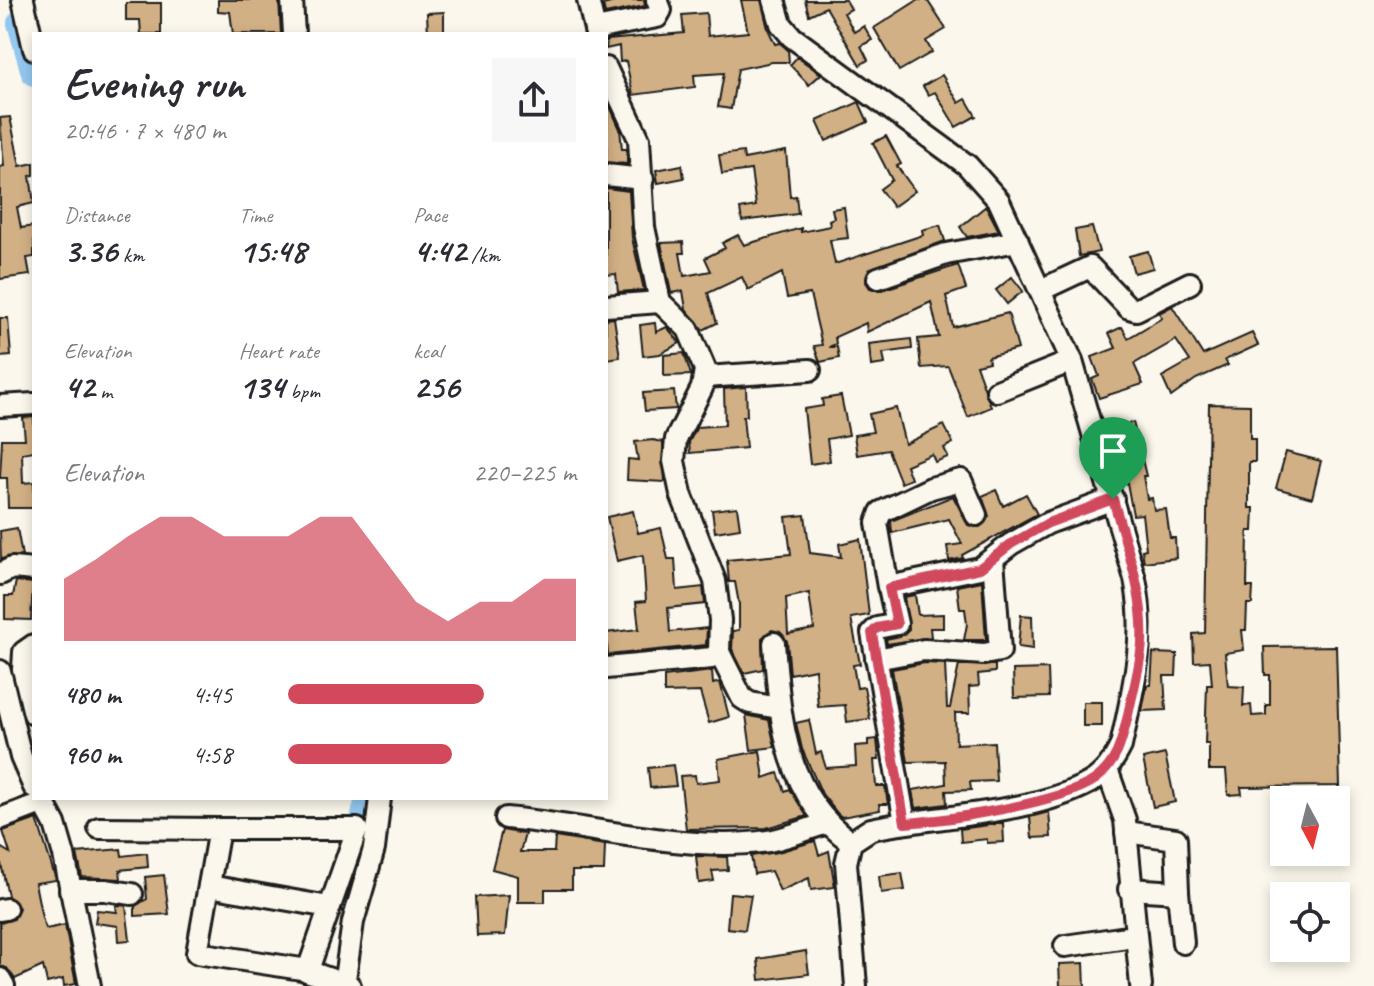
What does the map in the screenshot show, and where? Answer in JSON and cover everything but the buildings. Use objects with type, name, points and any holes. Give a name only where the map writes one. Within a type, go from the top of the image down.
[{"type":"street","points":[[23,0],[32,40]]},
{"type":"street","points":[[292,0],[294,32]]},
{"type":"street","points":[[588,0],[596,32],[657,17],[661,10],[657,0]]},
{"type":"street","points":[[774,0],[781,24],[792,37],[980,177],[999,201],[1072,361],[1139,597],[1142,643],[1121,746],[1107,769],[1088,783],[1039,799],[871,829],[851,842],[846,863],[856,986]]},
{"type":"street","points":[[608,72],[637,132],[643,179],[644,227],[660,302],[676,315],[695,340],[703,360],[705,377],[676,439],[674,461],[681,494],[715,581],[720,620],[719,652],[742,698],[750,703],[779,708]]},
{"type":"street","points":[[608,175],[643,179]]},
{"type":"street","points":[[878,278],[946,254],[1018,241]]},
{"type":"street","points":[[1041,290],[1089,266],[1129,308],[1136,310],[1190,283]]},
{"type":"street","points":[[608,306],[660,302]]},
{"type":"street","points":[[997,391],[1072,361]]},
{"type":"street","points":[[705,377],[810,370]]},
{"type":"street","points":[[0,406],[32,404]]},
{"type":"street","points":[[905,823],[872,633],[877,628],[897,624],[877,523],[879,513],[931,488],[961,480],[976,515]]},
{"type":"street","points":[[889,588],[980,568],[1011,544],[1048,523],[1113,499]]},
{"type":"street","points":[[876,659],[924,650],[984,654],[1000,651],[993,559]]},
{"type":"street","points":[[0,574],[12,568],[32,570]]},
{"type":"street","points":[[774,643],[779,708],[790,760],[827,823],[851,842]]},
{"type":"street","points":[[32,646],[24,652],[23,669],[32,706]]},
{"type":"street","points":[[608,668],[712,658],[719,652]]},
{"type":"street","points":[[0,671],[6,728],[32,779]]},
{"type":"street","points":[[1107,769],[1120,803],[1126,832],[1129,889],[1141,986]]},
{"type":"street","points":[[0,819],[32,800]]},
{"type":"street","points":[[42,800],[60,841],[90,986]]},
{"type":"street","points":[[219,829],[197,953],[307,971],[346,985],[353,922],[374,849],[380,800]]},
{"type":"street","points":[[506,818],[642,837],[729,842],[768,841],[827,823]]},
{"type":"street","points":[[99,828],[357,829],[307,971]]},
{"type":"street","points":[[1126,832],[1176,839],[1183,943]]},
{"type":"street","points":[[209,886],[329,907]]},
{"type":"street","points":[[1129,889],[1178,892]]},
{"type":"street","points":[[70,890],[132,894]]},
{"type":"street","points":[[1065,946],[1134,936]]},
{"type":"street","points":[[0,979],[4,986]]},
{"type":"waterway","points":[[20,23],[32,66]]},
{"type":"waterway","points":[[355,857],[368,800]]},
{"type":"route","points":[[1113,499],[1135,579],[1142,621],[1138,667],[1121,746],[1115,759],[1097,778],[1073,790],[974,813],[905,823],[872,633],[877,628],[897,624],[889,588],[980,568],[1021,537],[1048,523],[1113,499]]}]
